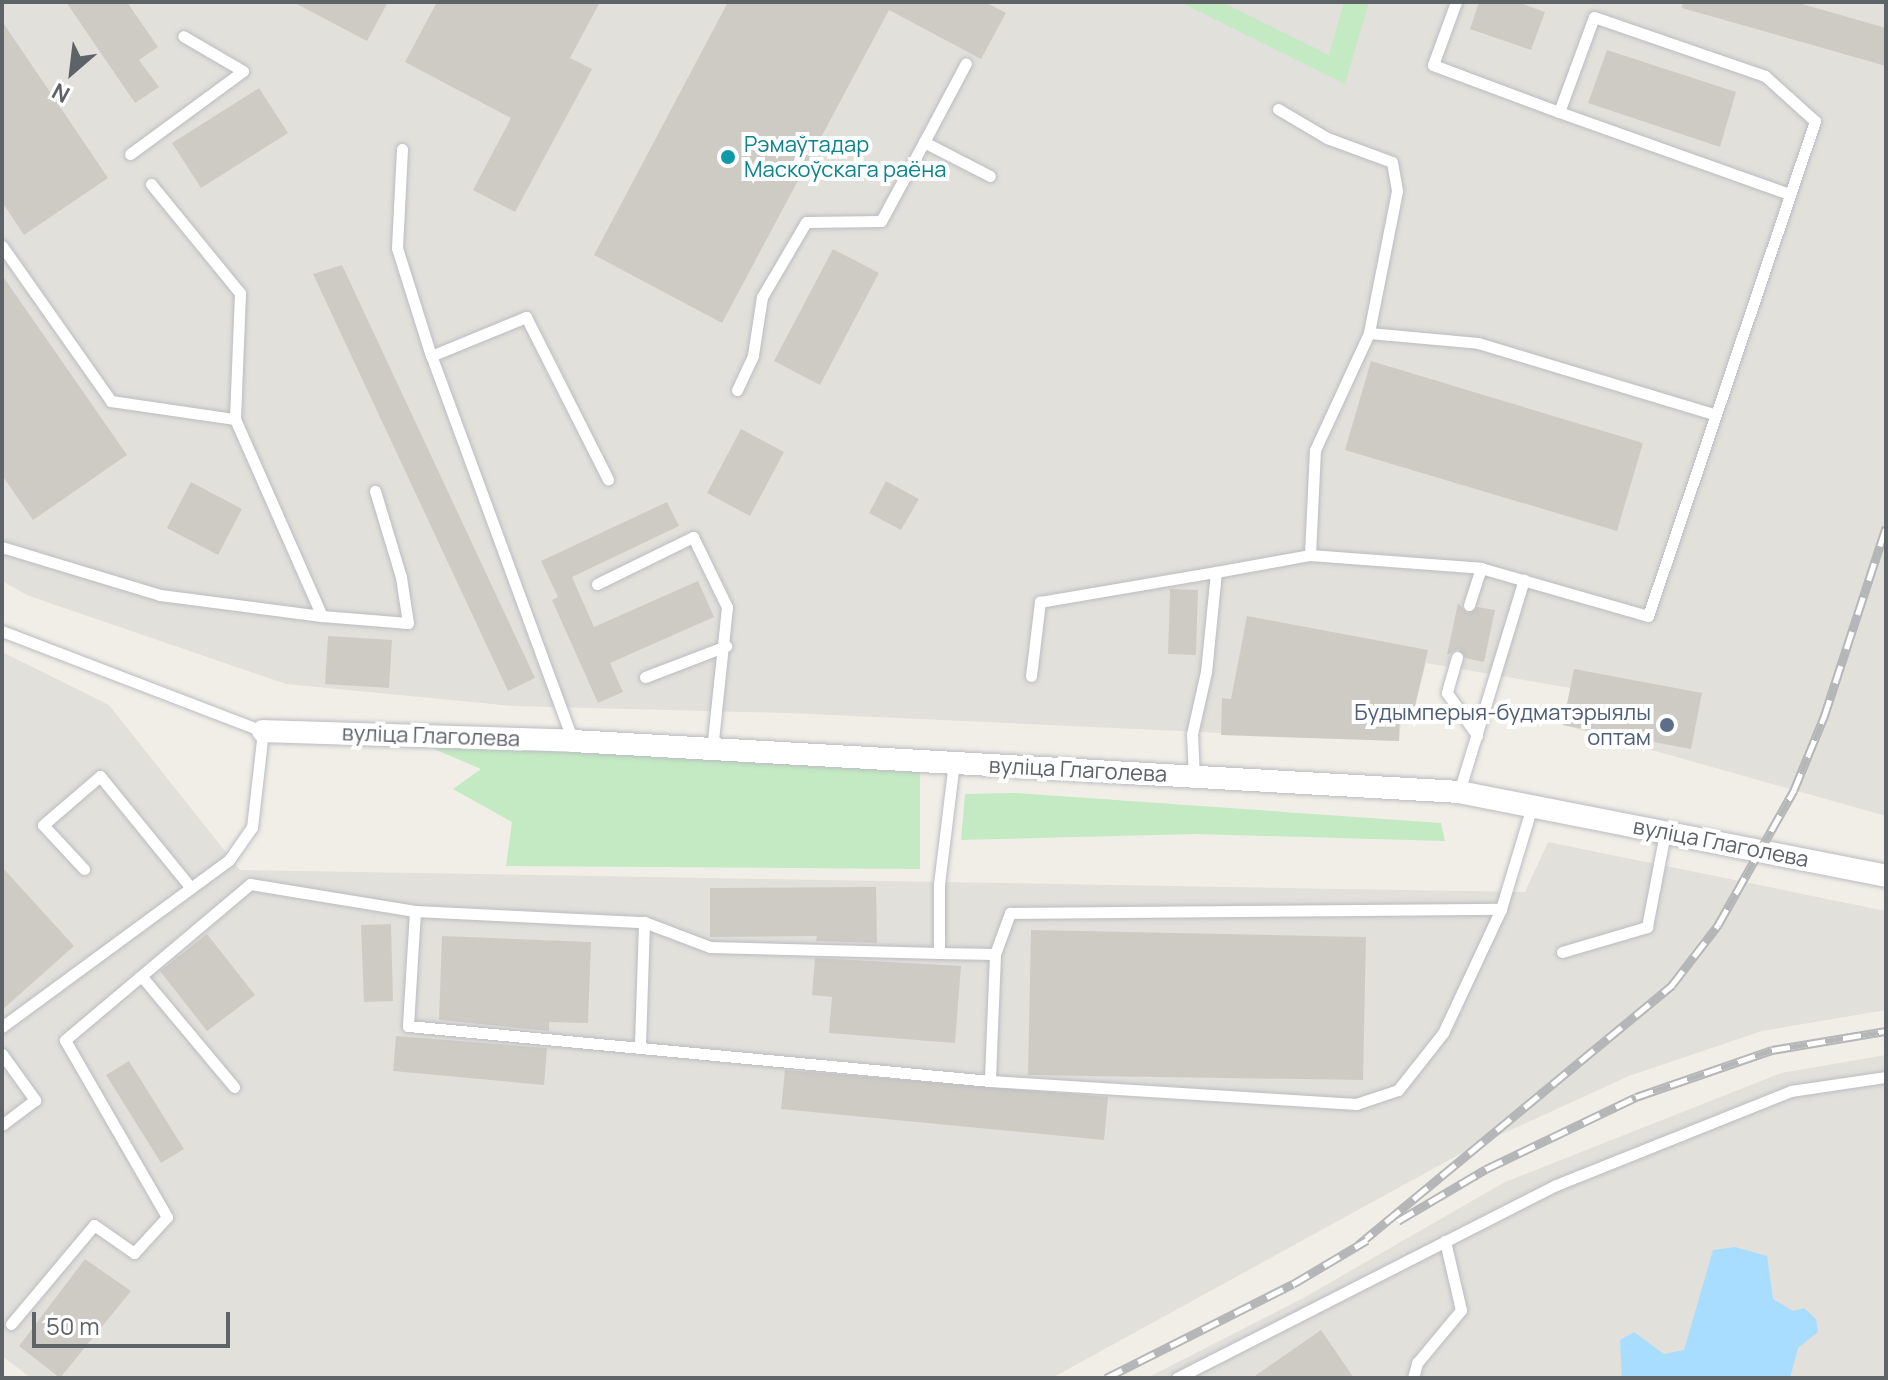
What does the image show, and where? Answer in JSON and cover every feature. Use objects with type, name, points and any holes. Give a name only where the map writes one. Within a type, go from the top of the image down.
[{"type":"street","name":"вуліца Глаголева","points":[[263,731],[573,741],[1459,792],[1886,876]]},
{"type":"lane","points":[[1456,2],[1433,65],[1789,194]]},
{"type":"lane","points":[[1031,676],[1040,602],[1310,555],[1481,568],[1648,616],[1713,414],[1815,121],[1765,76],[1594,17],[1559,112]]},
{"type":"lane","points":[[130,154],[243,71],[183,36]]},
{"type":"lane","points":[[737,390],[753,355],[762,297],[806,222],[881,221],[966,63]]},
{"type":"lane","points":[[1278,109],[1327,138],[1392,162],[1397,191],[1369,333],[1315,450],[1310,555]]},
{"type":"lane","points":[[924,142],[990,176]]},
{"type":"lane","points":[[402,149],[397,248],[431,356],[573,741]]},
{"type":"lane","points":[[151,184],[240,293],[235,419],[322,616]]},
{"type":"lane","points":[[2,246],[111,401],[235,419]]},
{"type":"lane","points":[[431,356],[526,317],[608,479]]},
{"type":"lane","points":[[1369,333],[1478,343],[1713,414]]},
{"type":"lane","points":[[2,547],[160,595],[322,616],[408,623],[401,577],[375,491]]},
{"type":"lane","points":[[597,584],[693,537],[727,607],[726,646],[712,749]]},
{"type":"lane","points":[[1469,605],[1481,568]]},
{"type":"lane","points":[[1194,777],[1192,734],[1206,672],[1216,572]]},
{"type":"lane","points":[[1459,792],[1524,580]]},
{"type":"lane","points":[[2,631],[263,731],[252,827],[229,860],[2,1027]]},
{"type":"lane","points":[[645,677],[726,646]]},
{"type":"lane","points":[[1457,657],[1447,693],[1477,735]]},
{"type":"lane","points":[[939,953],[939,884],[954,762]]},
{"type":"lane","points":[[84,869],[43,825],[100,776],[191,888]]},
{"type":"lane","points":[[415,911],[408,1026],[640,1044],[990,1081],[1356,1104],[1398,1090],[1443,1033],[1501,909],[1532,806]]},
{"type":"lane","points":[[1562,952],[1647,927],[1665,833]]},
{"type":"lane","points":[[11,1324],[94,1225],[134,1253],[167,1217],[65,1040],[143,978],[250,884],[415,911],[644,922],[710,947],[995,954]]},
{"type":"lane","points":[[990,1081],[995,954],[1010,913],[1501,909]]},
{"type":"lane","points":[[640,1044],[644,922]]},
{"type":"lane","points":[[143,978],[234,1087]]},
{"type":"lane","points":[[2,1054],[35,1100],[2,1125]]},
{"type":"lane","points":[[1177,1378],[1556,1185],[1791,1091],[1886,1077]]},
{"type":"lane","points":[[1413,1378],[1417,1363],[1461,1310],[1445,1241]]},
{"type":"shaded area","points":[[2,2],[1886,2],[1886,816],[1563,725],[1570,688],[1426,663],[1415,706],[1403,704],[1399,741],[788,713],[512,706],[286,684],[29,596],[2,581]]},
{"type":"shaded area","points":[[2,652],[109,705],[240,870],[1525,892],[1548,842],[1886,911],[1886,1010],[1762,1031],[1629,1076],[1469,1149],[1052,1378],[31,1378],[2,1356]]},
{"type":"shaded area","points":[[1886,1055],[1886,1378],[1147,1378],[1305,1297],[1505,1182],[1781,1073]]},
{"type":"green space","points":[[1180,2],[1222,2],[1329,55],[1344,2],[1369,2],[1345,84]]},
{"type":"green space","points":[[413,740],[920,770],[920,869],[506,866],[512,822],[453,789],[481,769]]},
{"type":"green space","points":[[1016,793],[1441,823],[1445,841],[1196,834],[961,840],[965,794]]},
{"type":"water","points":[[1735,1247],[1767,1256],[1773,1299],[1793,1311],[1804,1308],[1816,1319],[1818,1332],[1798,1348],[1790,1378],[1622,1378],[1620,1340],[1634,1332],[1664,1354],[1684,1350],[1713,1250]]},
{"type":"building","points":[[66,2],[127,2],[158,47],[139,60],[159,87],[135,103]]},
{"type":"building","points":[[293,2],[388,2],[367,41]]},
{"type":"building","points":[[437,2],[600,2],[570,58],[592,69],[515,212],[473,190],[511,118],[405,62]]},
{"type":"building","name":"Рэмаўтадар Маскоўскага раёна","points":[[728,2],[985,2],[1006,13],[981,59],[889,10],[722,323],[594,255]]},
{"type":"building","points":[[1479,2],[1517,2],[1545,12],[1531,50],[1470,29]]},
{"type":"building","points":[[1683,2],[1795,2],[1886,28],[1886,66],[1682,8]]},
{"type":"building","points":[[2,21],[108,178],[24,235],[2,202]]},
{"type":"building","points":[[1607,50],[1736,92],[1720,147],[1588,103]]},
{"type":"building","points":[[259,88],[288,133],[201,188],[172,143]]},
{"type":"building","points":[[833,249],[879,273],[820,385],[774,361]]},
{"type":"building","points":[[342,265],[535,678],[508,691],[313,274]]},
{"type":"building","points":[[2,275],[127,455],[33,520],[2,475]]},
{"type":"building","points":[[1371,361],[1643,443],[1617,531],[1345,450]]},
{"type":"building","points":[[741,429],[784,452],[750,516],[707,493]]},
{"type":"building","points":[[886,481],[919,499],[901,530],[869,513]]},
{"type":"building","points":[[191,482],[242,509],[218,555],[167,528]]},
{"type":"building","points":[[667,502],[679,526],[572,577],[594,627],[698,581],[714,617],[610,663],[623,692],[598,703],[552,600],[558,597],[541,561]]},
{"type":"building","points":[[1170,589],[1198,590],[1196,655],[1168,654]]},
{"type":"building","points":[[1458,603],[1467,613],[1477,607],[1495,610],[1484,662],[1465,658],[1458,649],[1447,655]]},
{"type":"building","points":[[1247,616],[1428,650],[1415,706],[1400,704],[1399,741],[1221,735],[1222,698],[1231,699]]},
{"type":"building","points":[[328,636],[392,640],[389,688],[325,684]]},
{"type":"building","points":[[1574,669],[1702,693],[1691,749],[1563,725]]},
{"type":"building","points":[[2,867],[74,946],[2,1010]]},
{"type":"building","points":[[876,887],[877,943],[816,941],[817,936],[710,937],[710,888]]},
{"type":"building","points":[[391,924],[393,1001],[364,1002],[361,925]]},
{"type":"building","points":[[1031,930],[1366,937],[1363,1080],[1028,1075]]},
{"type":"building","points":[[207,934],[255,995],[207,1031],[160,971]]},
{"type":"building","points":[[442,936],[591,942],[588,1023],[549,1022],[549,1031],[439,1020]]},
{"type":"building","points":[[815,958],[961,966],[955,1043],[829,1033],[832,997],[812,995]]},
{"type":"building","points":[[396,1036],[547,1048],[544,1085],[393,1071]]},
{"type":"building","points":[[129,1061],[184,1149],[161,1163],[106,1075]]},
{"type":"building","points":[[785,1070],[1108,1097],[1104,1140],[781,1109]]},
{"type":"building","points":[[85,1259],[131,1291],[60,1378],[19,1346]]},
{"type":"building","points":[[1321,1330],[1354,1378],[1252,1378]]},
{"type":"railway","points":[[1358,1245],[1672,985],[1718,925],[1794,790],[1824,717],[1886,527]]},
{"type":"railway","points":[[1398,1221],[1486,1169],[1636,1097],[1772,1050],[1886,1031]]},
{"type":"railway","points":[[1106,1378],[1293,1284],[1367,1240]]},
{"type":"place","name":"Рэмаўтадар Маскоўскага раёна","points":[[728,157]]},
{"type":"place","name":"Будымперыя-будматэрыялы оптам","points":[[1667,725]]}]
